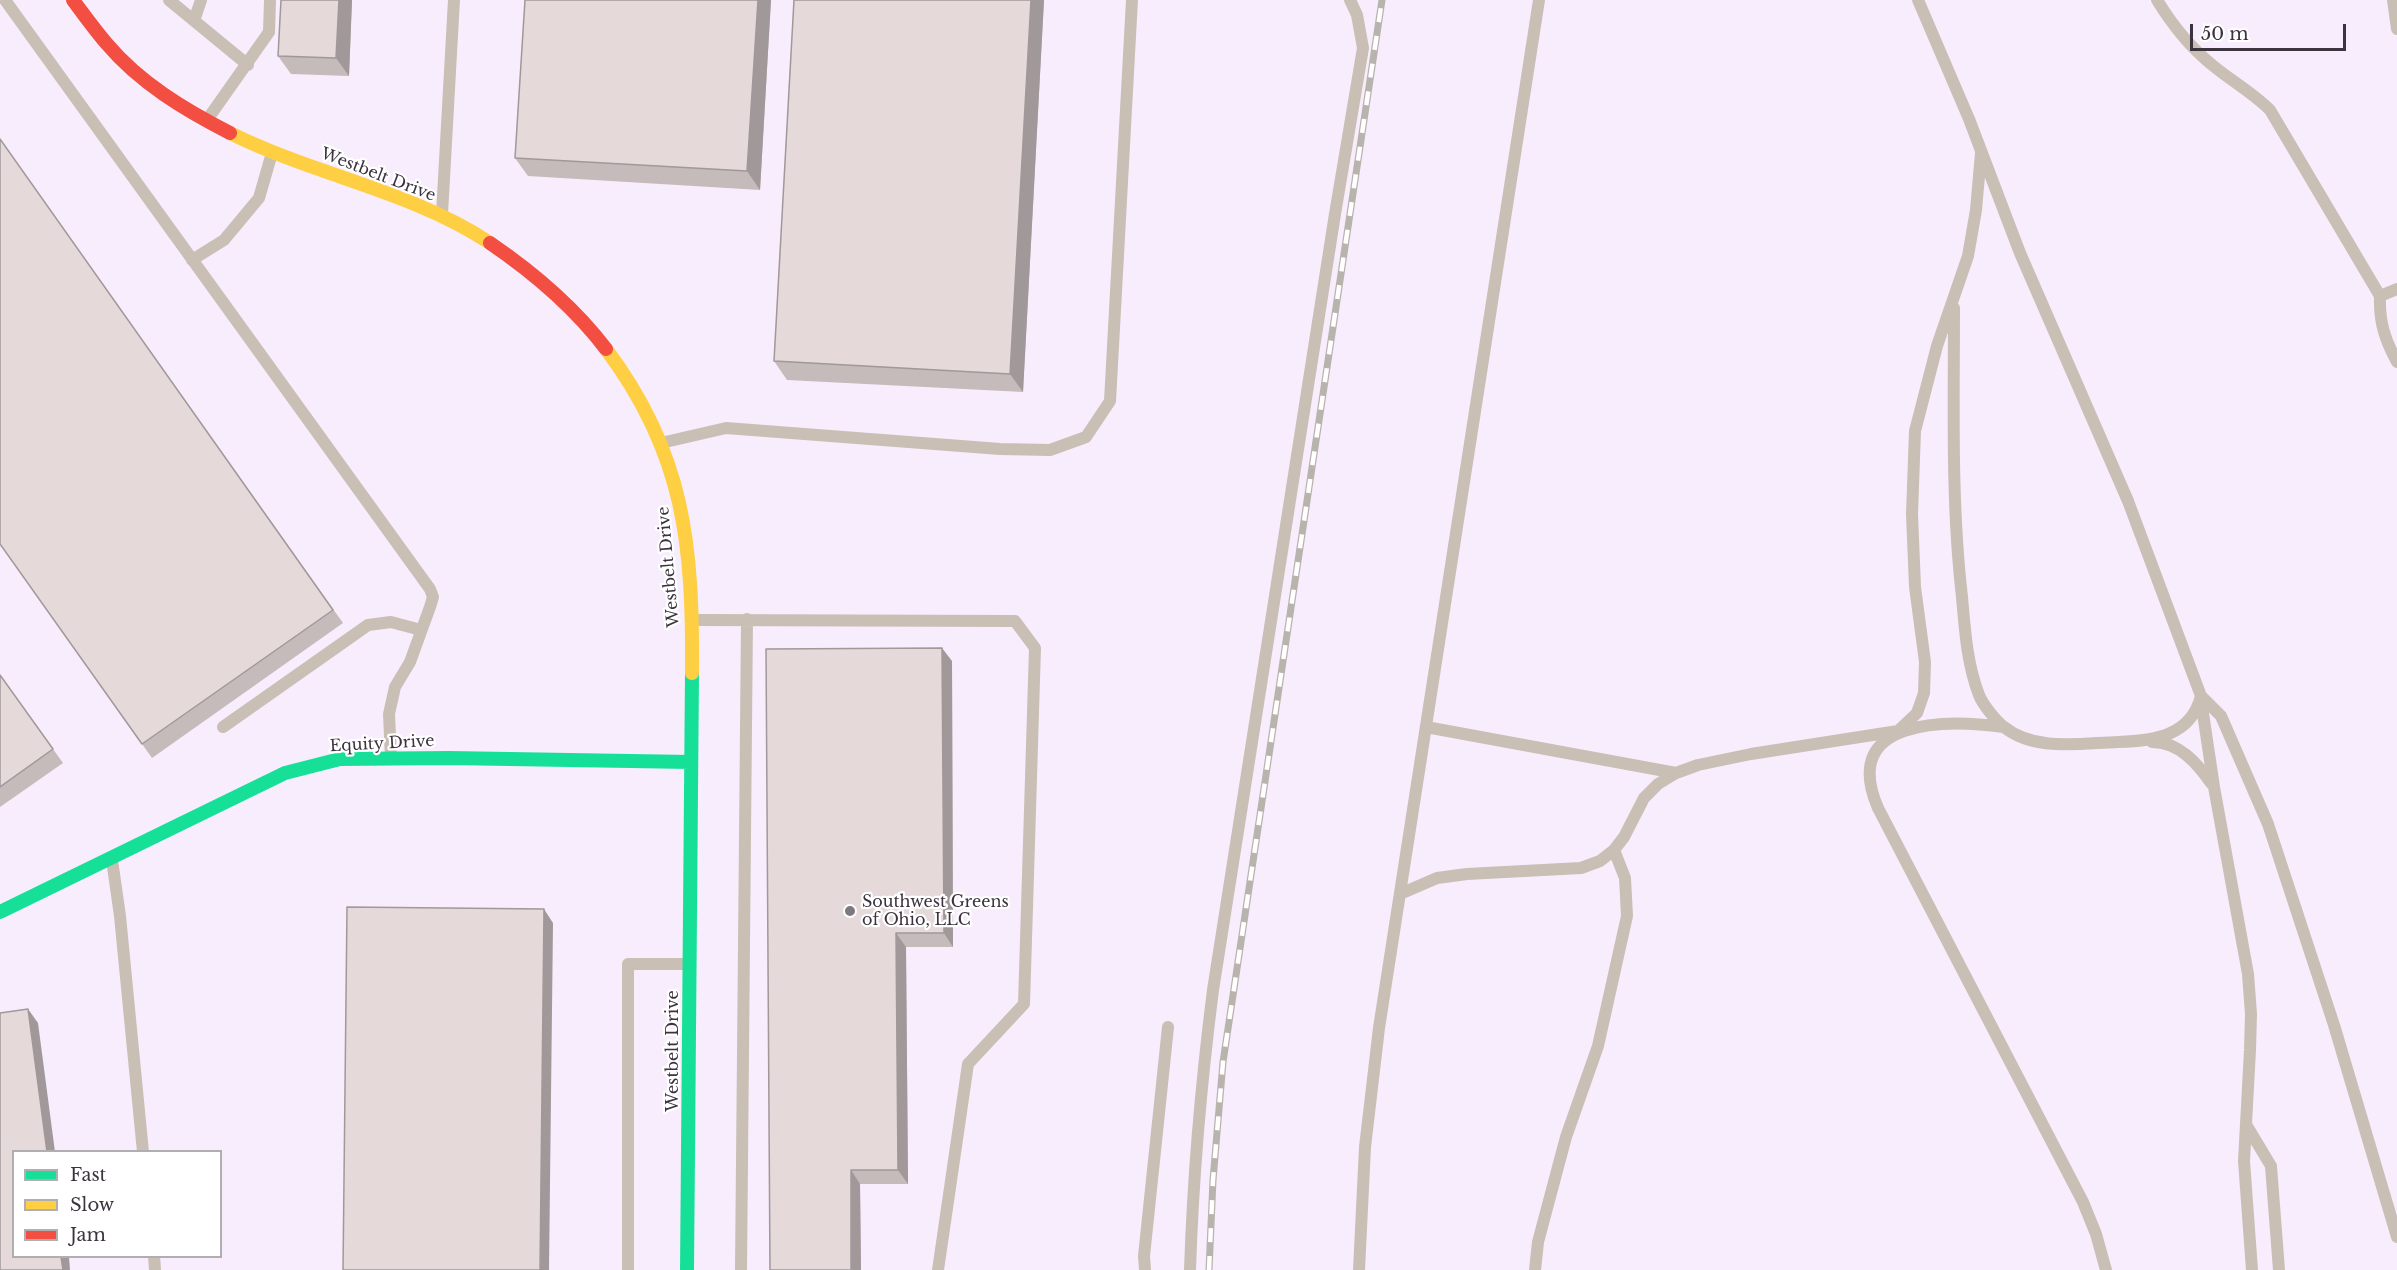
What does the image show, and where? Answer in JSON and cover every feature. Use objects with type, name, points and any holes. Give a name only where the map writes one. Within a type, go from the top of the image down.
[{"type":"street","name":"Westbelt Drive","points":[[73,0],[99,36],[126,64],[167,99],[205,122],[272,152],[441,217],[496,247],[532,272],[579,317],[623,371],[660,443],[671,469],[680,503],[686,538],[692,620],[687,1270]]},
{"type":"street","name":"Equity Drive","points":[[0,912],[285,773],[340,759],[691,762]]},
{"type":"lane","points":[[5,0],[430,589],[433,597],[410,662],[395,687],[389,714],[391,759]]},
{"type":"lane","points":[[169,0],[248,65]]},
{"type":"lane","points":[[194,21],[201,0]]},
{"type":"lane","points":[[205,122],[248,65],[269,32],[270,0]]},
{"type":"lane","points":[[441,217],[454,0]]},
{"type":"lane","points":[[660,443],[726,428],[1000,449],[1050,450],[1086,437],[1110,401],[1132,0]]},
{"type":"lane","points":[[1190,1270],[1192,1202],[1202,1082],[1213,990],[1363,48],[1358,15],[1350,0]]},
{"type":"lane","points":[[1359,1270],[1365,1147],[1379,1028],[1539,0]]},
{"type":"lane","points":[[1918,0],[1981,151],[2020,253],[2128,501],[2200,696],[2247,974],[2251,1014],[2244,1161],[2252,1270]]},
{"type":"lane","points":[[2157,0],[2168,17],[2210,64],[2254,93],[2270,110],[2380,296],[2379,313],[2382,328],[2397,362]]},
{"type":"lane","points":[[2393,0],[2397,29]]},
{"type":"lane","points":[[1981,151],[1976,210],[1968,256],[1937,346],[1916,431],[1912,514],[1915,587],[1925,662],[1924,693],[1917,713],[1887,738],[1869,768],[1872,794],[2083,1202],[2096,1234],[2106,1270]]},
{"type":"lane","points":[[192,260],[224,240],[259,198],[272,152]]},
{"type":"lane","points":[[2380,296],[2397,289]]},
{"type":"lane","points":[[1954,297],[1957,553],[1969,661],[1980,698],[2004,727]]},
{"type":"lane","points":[[741,1270],[747,619]]},
{"type":"lane","points":[[692,620],[1015,621],[1035,648],[1024,1004],[968,1064],[938,1270]]},
{"type":"lane","points":[[223,727],[368,625],[392,622],[421,630]]},
{"type":"lane","points":[[2133,741],[2160,737],[2184,726],[2198,709],[2200,696]]},
{"type":"lane","points":[[2200,696],[2221,716],[2268,824],[2334,1025],[2397,1237]]},
{"type":"lane","points":[[1400,894],[1437,878],[1467,874],[1581,868],[1600,861],[1614,850],[1624,837],[1644,798],[1658,784],[1676,773],[1698,765],[1751,754],[1949,723],[1977,723],[2004,727],[2033,742],[2160,742],[2173,747],[2194,761],[2214,787]]},
{"type":"lane","points":[[1426,727],[1676,773]]},
{"type":"lane","points":[[1535,1270],[1538,1242],[1566,1137],[1598,1046],[1627,916],[1625,878],[1614,850]]},
{"type":"lane","points":[[111,856],[120,916],[143,1150]]},
{"type":"lane","points":[[628,1270],[628,964],[690,964]]},
{"type":"lane","points":[[1145,1270],[1168,1027]]},
{"type":"lane","points":[[2247,1126],[2271,1166],[2278,1270]]},
{"type":"shaded area","points":[[0,0],[2397,0],[2397,1270],[0,1270]]},
{"type":"building","points":[[281,0],[339,0],[336,58],[278,56]]},
{"type":"building","points":[[525,0],[758,0],[747,171],[515,158]]},
{"type":"building","points":[[794,0],[1031,0],[1010,374],[774,361]]},
{"type":"building","points":[[0,139],[333,610],[142,744],[0,544]]},
{"type":"building","points":[[942,648],[944,933],[896,933],[898,1170],[851,1170],[851,1270],[770,1270],[766,649]]},
{"type":"building","points":[[0,675],[53,749],[0,787]]},
{"type":"building","points":[[347,907],[544,909],[540,1270],[343,1270]]},
{"type":"building","points":[[28,1009],[47,1150],[12,1150],[12,1258],[61,1258],[63,1270],[0,1270],[0,1013]]},
{"type":"railway","points":[[1209,1270],[1213,1180],[1223,1062],[1382,0]]},
{"type":"traffic: fast","points":[[687,1270],[692,673]]},
{"type":"traffic: fast","points":[[0,912],[285,773],[340,759],[449,758],[691,762]]},
{"type":"traffic: slow","points":[[230,133],[295,161],[396,196],[460,225],[490,243]]},
{"type":"traffic: slow","points":[[606,349],[632,388],[653,426],[668,464],[679,503],[690,584],[692,673]]},
{"type":"traffic: jam","points":[[73,0],[107,44],[134,71],[164,95],[230,133]]},
{"type":"traffic: jam","points":[[490,243],[552,292],[581,319],[606,349]]},
{"type":"place","name":"Southwest Greens of Ohio, LLC","points":[[850,911]]}]
